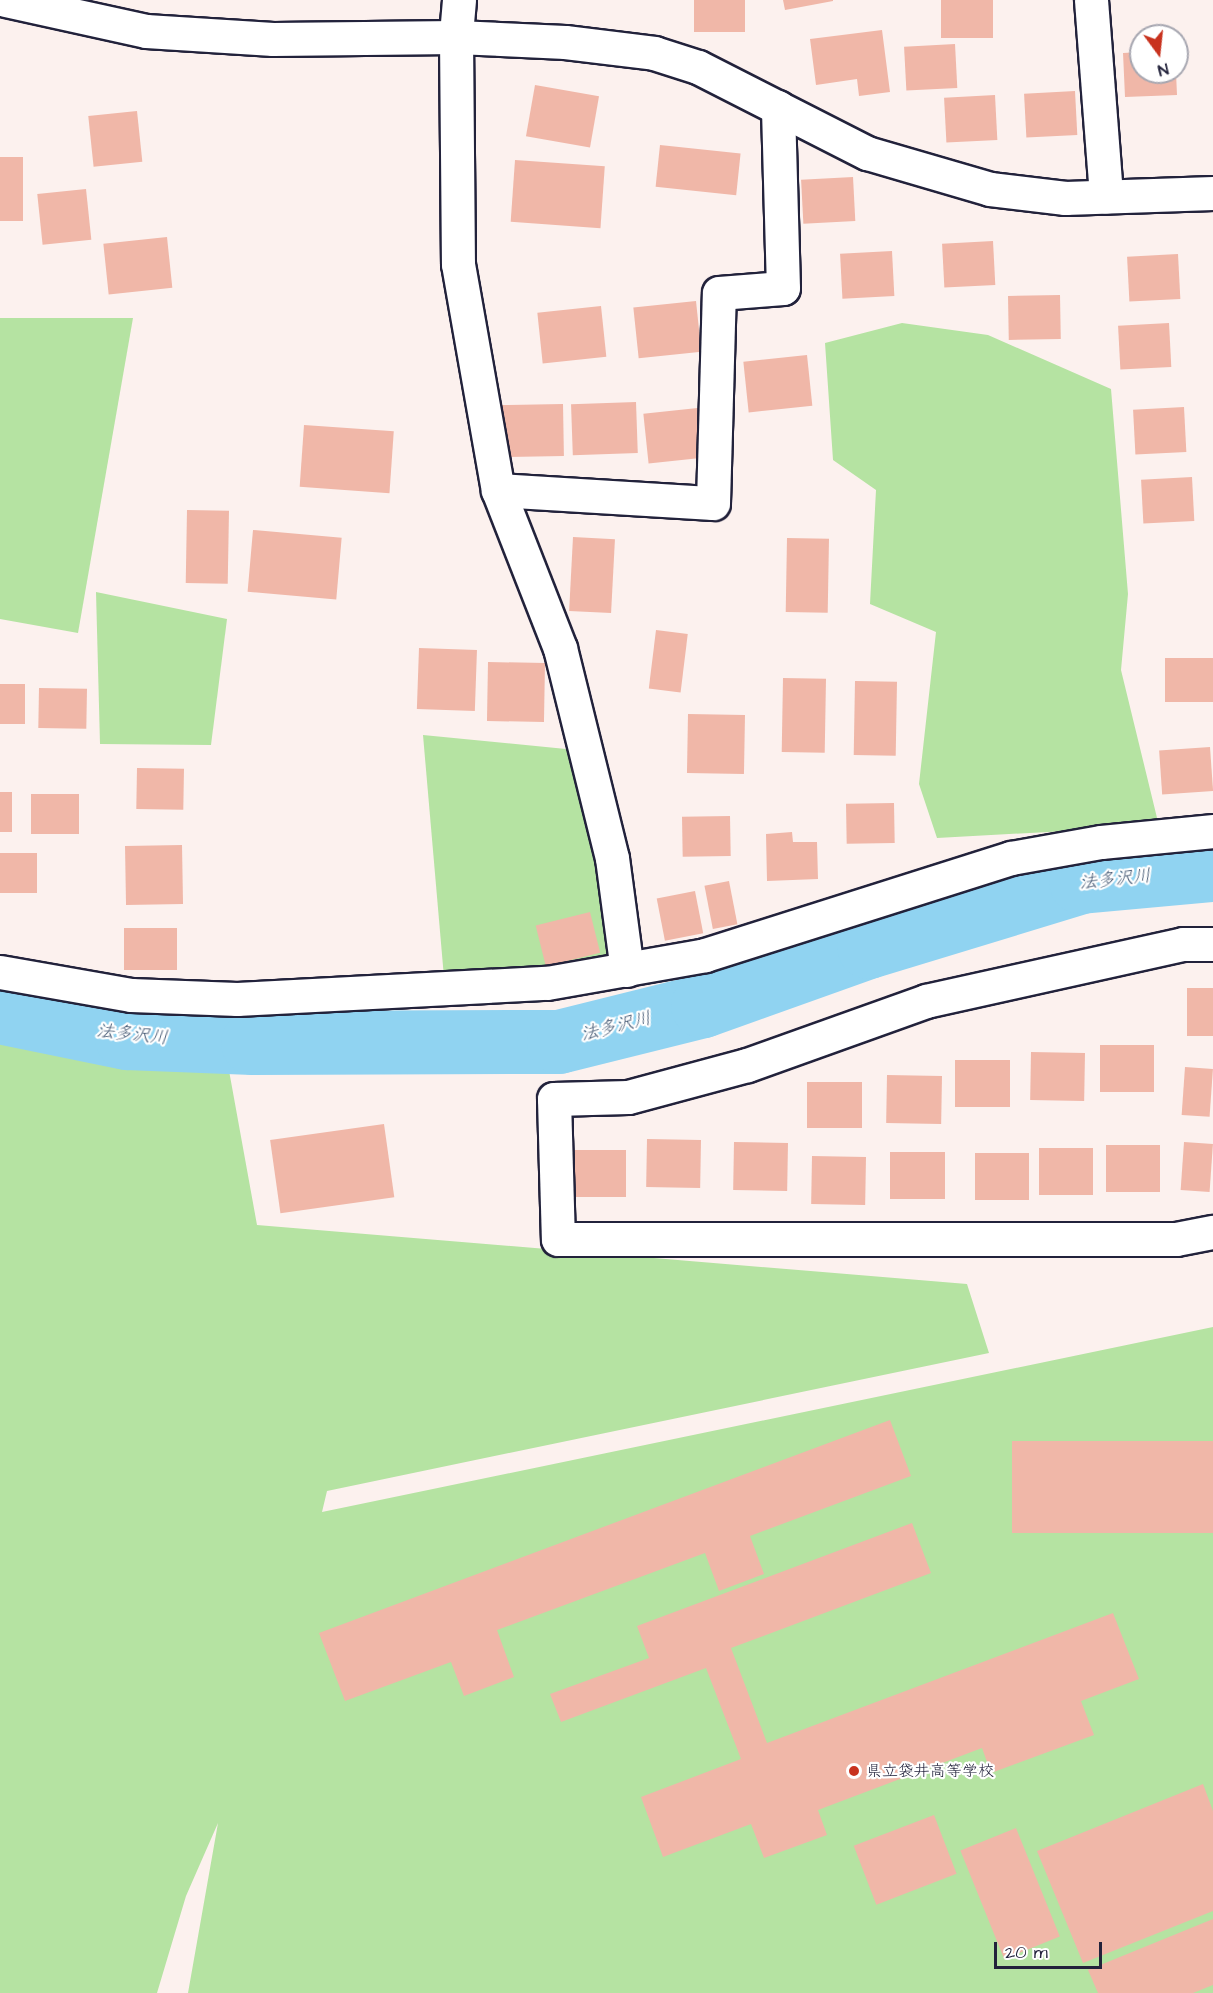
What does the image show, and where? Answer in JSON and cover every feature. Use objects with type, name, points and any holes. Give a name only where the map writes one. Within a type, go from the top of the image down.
[{"type":"street","points":[[5,0],[146,31],[273,39],[456,37],[565,42],[654,53],[698,67],[867,153],[990,189],[1065,198],[1213,194]]},
{"type":"street","points":[[459,0],[456,37],[458,264],[498,490],[560,648],[612,858],[627,970]]},
{"type":"street","points":[[1091,0],[1106,196]]},
{"type":"street","points":[[498,490],[713,503],[718,293],[783,288],[778,108]]},
{"type":"street","points":[[0,972],[132,995],[237,999],[547,983],[705,955],[1011,858],[1101,842],[1213,831]]},
{"type":"street","points":[[1213,944],[1183,944],[926,1001],[747,1065],[628,1097],[554,1099],[558,1239],[1176,1239],[1213,1232]]},
{"type":"green space","points":[[0,318],[133,318],[78,633],[0,619]]},
{"type":"green space","points":[[902,323],[988,335],[1111,389],[1128,594],[1121,670],[1159,826],[937,838],[919,784],[936,632],[870,604],[876,490],[833,460],[825,343]]},
{"type":"green space","points":[[96,592],[227,619],[211,745],[100,744]]},
{"type":"green space","points":[[423,735],[586,751],[627,970],[445,989]]},
{"type":"green space","points":[[0,1025],[87,1053],[228,1065],[257,1225],[967,1284],[989,1353],[327,1491],[322,1512],[1213,1327],[1213,1993],[188,1993],[218,1823],[186,1896],[157,1993],[0,1993]]},
{"type":"building","points":[[694,0],[745,0],[745,32],[694,32]]},
{"type":"building","points":[[783,0],[833,0],[833,1],[785,10]]},
{"type":"building","points":[[941,0],[993,0],[993,38],[941,38]]},
{"type":"building","points":[[882,30],[890,92],[859,96],[857,79],[816,85],[810,39]]},
{"type":"building","points":[[955,44],[957,88],[906,91],[904,47]]},
{"type":"building","points":[[1123,53],[1129,53],[1129,84],[1177,84],[1177,95],[1125,97]]},
{"type":"building","points":[[535,85],[599,96],[590,147],[526,136]]},
{"type":"building","points":[[1075,91],[1077,135],[1026,138],[1024,94]]},
{"type":"building","points":[[995,95],[997,140],[946,143],[944,98]]},
{"type":"building","points":[[137,111],[142,162],[94,167],[88,116]]},
{"type":"building","points":[[660,145],[741,153],[736,195],[656,187]]},
{"type":"building","points":[[0,157],[23,157],[23,221],[0,221]]},
{"type":"building","points":[[515,160],[605,166],[600,228],[511,222]]},
{"type":"building","points":[[853,177],[855,221],[803,224],[801,180]]},
{"type":"building","points":[[86,189],[91,240],[43,245],[37,194]]},
{"type":"building","points":[[167,237],[172,288],[109,294],[103,244]]},
{"type":"building","points":[[993,241],[995,285],[944,288],[942,244]]},
{"type":"building","points":[[892,251],[894,296],[842,299],[840,254]]},
{"type":"building","points":[[1178,254],[1180,299],[1129,302],[1127,257]]},
{"type":"building","points":[[1060,295],[1061,339],[1009,340],[1008,296]]},
{"type":"building","points":[[696,301],[701,352],[639,358],[633,308]]},
{"type":"building","points":[[601,306],[606,357],[543,363],[537,313]]},
{"type":"building","points":[[1169,323],[1171,367],[1120,370],[1118,326]]},
{"type":"building","points":[[807,355],[812,406],[749,412],[743,362]]},
{"type":"building","points":[[636,402],[638,453],[573,455],[571,404]]},
{"type":"building","points":[[563,404],[564,456],[500,457],[499,405]]},
{"type":"building","points":[[707,407],[712,457],[649,463],[643,414]]},
{"type":"building","points":[[1184,407],[1186,452],[1135,455],[1133,410]]},
{"type":"building","points":[[304,425],[394,431],[389,493],[300,487]]},
{"type":"building","points":[[1192,477],[1194,521],[1143,524],[1141,480]]},
{"type":"building","points":[[187,510],[229,511],[228,584],[186,583]]},
{"type":"building","points":[[253,530],[342,538],[336,600],[248,592]]},
{"type":"building","points":[[573,537],[615,539],[611,613],[569,611]]},
{"type":"building","points":[[787,538],[829,539],[828,613],[786,612]]},
{"type":"building","points":[[656,630],[688,634],[681,692],[649,689]]},
{"type":"building","points":[[419,648],[477,650],[475,711],[417,709]]},
{"type":"building","points":[[1165,658],[1213,658],[1213,702],[1165,702]]},
{"type":"building","points":[[488,662],[545,663],[544,722],[487,721]]},
{"type":"building","points":[[783,678],[826,679],[825,753],[782,752]]},
{"type":"building","points":[[855,681],[897,682],[896,756],[854,755]]},
{"type":"building","points":[[0,684],[25,684],[25,724],[0,724]]},
{"type":"building","points":[[39,688],[87,689],[86,729],[38,728]]},
{"type":"building","points":[[688,714],[745,715],[744,774],[687,773]]},
{"type":"building","points":[[1210,747],[1213,791],[1162,794],[1159,751]]},
{"type":"building","points":[[137,768],[184,769],[183,810],[136,809]]},
{"type":"building","points":[[0,792],[12,792],[12,832],[0,832]]},
{"type":"building","points":[[31,794],[79,794],[79,834],[31,834]]},
{"type":"building","points":[[894,803],[895,843],[847,844],[846,804]]},
{"type":"building","points":[[730,816],[731,856],[683,857],[682,817]]},
{"type":"building","points":[[792,832],[793,842],[817,842],[818,879],[767,881],[766,834]]},
{"type":"building","points":[[182,845],[183,904],[126,905],[125,846]]},
{"type":"building","points":[[0,853],[37,853],[37,893],[0,893]]},
{"type":"building","points":[[729,881],[737,924],[713,929],[704,886]]},
{"type":"building","points":[[695,891],[703,933],[665,941],[657,898]]},
{"type":"building","points":[[590,912],[600,953],[546,966],[536,926]]},
{"type":"building","points":[[124,928],[177,928],[177,970],[124,970]]},
{"type":"building","points":[[1187,988],[1213,988],[1213,1036],[1187,1036]]},
{"type":"building","points":[[1100,1045],[1154,1045],[1154,1092],[1100,1092]]},
{"type":"building","points":[[1031,1052],[1085,1053],[1084,1101],[1030,1100]]},
{"type":"building","points":[[955,1060],[1010,1060],[1010,1107],[955,1107]]},
{"type":"building","points":[[1185,1067],[1213,1069],[1210,1117],[1182,1115]]},
{"type":"building","points":[[887,1075],[942,1076],[941,1124],[886,1123]]},
{"type":"building","points":[[807,1082],[862,1082],[862,1128],[807,1128]]},
{"type":"building","points":[[384,1124],[394,1197],[280,1213],[270,1140]]},
{"type":"building","points":[[647,1139],[701,1140],[700,1188],[646,1187]]},
{"type":"building","points":[[734,1142],[788,1143],[787,1191],[733,1190]]},
{"type":"building","points":[[1184,1142],[1213,1144],[1210,1192],[1181,1190]]},
{"type":"building","points":[[1106,1145],[1160,1145],[1160,1192],[1106,1192]]},
{"type":"building","points":[[1039,1148],[1093,1148],[1093,1195],[1039,1195]]},
{"type":"building","points":[[572,1150],[626,1150],[626,1197],[572,1197]]},
{"type":"building","points":[[890,1152],[945,1152],[945,1199],[890,1199]]},
{"type":"building","points":[[975,1153],[1029,1153],[1029,1200],[975,1200]]},
{"type":"building","points":[[812,1156],[866,1157],[865,1205],[811,1204]]},
{"type":"building","points":[[890,1420],[911,1476],[750,1536],[764,1574],[719,1591],[705,1553],[497,1630],[514,1677],[464,1696],[451,1662],[345,1701],[319,1633]]},
{"type":"building","points":[[1012,1441],[1213,1441],[1213,1533],[1012,1533]]},
{"type":"building","points":[[912,1523],[931,1573],[731,1648],[767,1743],[1113,1613],[1139,1679],[1081,1701],[1094,1735],[991,1773],[982,1748],[818,1810],[827,1835],[764,1858],[751,1824],[663,1857],[641,1797],[741,1759],[706,1668],[561,1722],[550,1694],[649,1658],[637,1626]]},
{"type":"building","points":[[1203,1784],[1213,1811],[1213,1911],[1083,1963],[1037,1851]]},
{"type":"building","points":[[934,1815],[957,1874],[876,1905],[854,1846]]},
{"type":"building","points":[[1016,1828],[1060,1936],[1004,1959],[960,1850]]},
{"type":"building","points":[[1213,1919],[1213,1985],[1193,1993],[1098,1993],[1088,1970]]},
{"type":"waterway","name":"法多沢川","points":[[0,1012],[127,1038],[253,1043],[559,1042],[703,1006],[869,947],[1081,882],[1213,870]]},
{"type":"place","name":"県立袋井高等学校","points":[[854,1771]]}]
